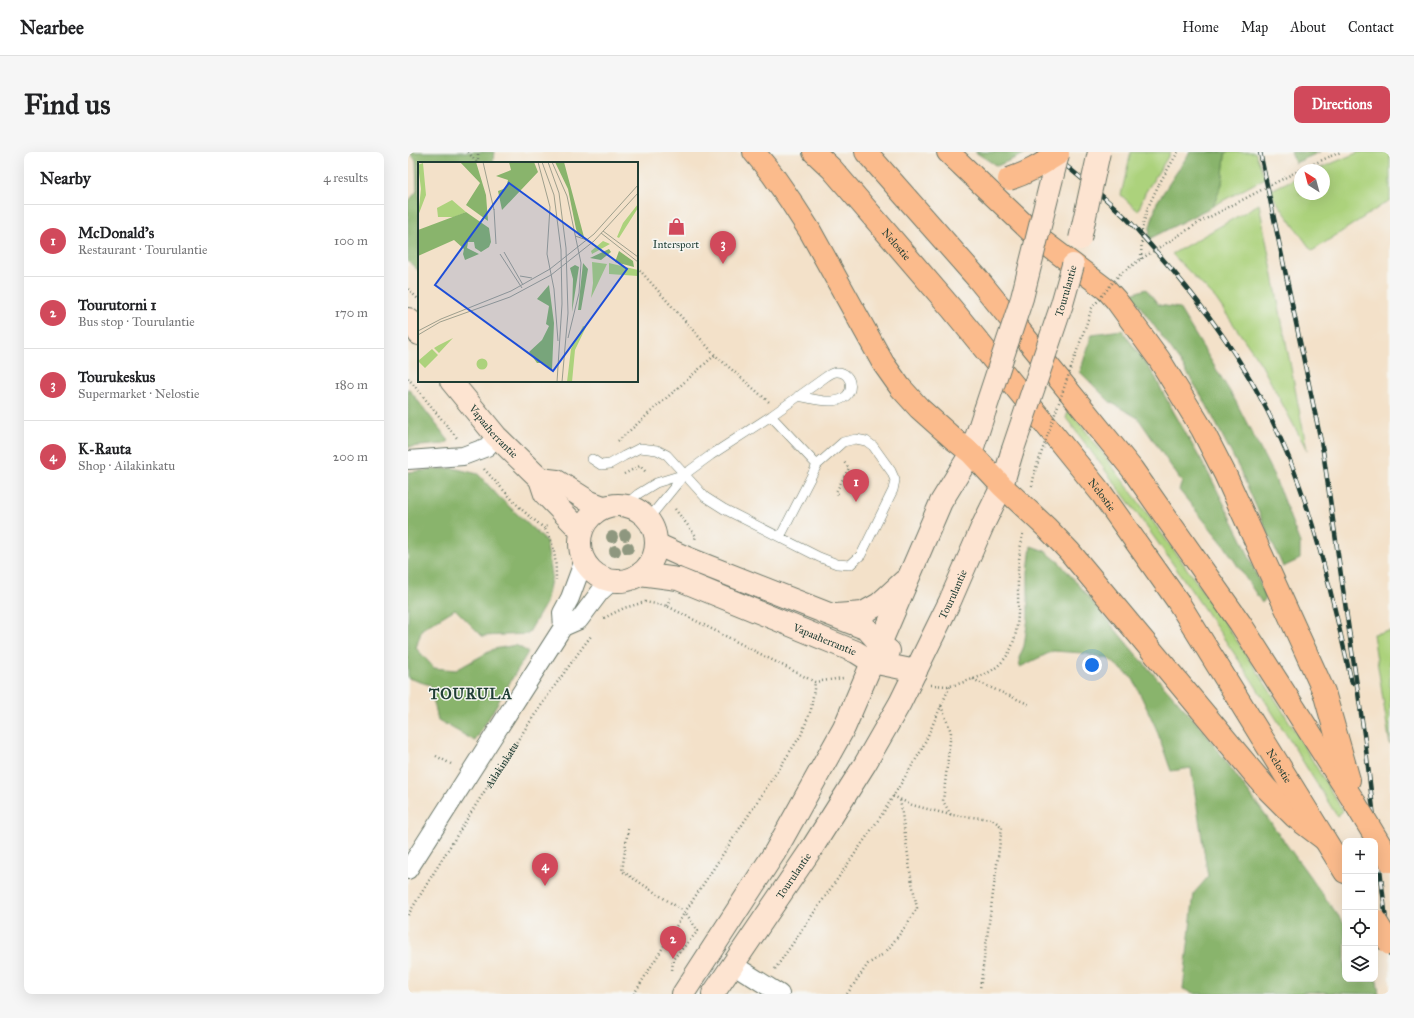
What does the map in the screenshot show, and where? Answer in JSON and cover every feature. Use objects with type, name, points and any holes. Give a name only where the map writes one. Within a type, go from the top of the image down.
[{"type":"highway","points":[[754,152],[779,184],[810,231],[883,363],[900,387],[930,418],[971,452],[1002,486],[1074,556],[1267,789],[1295,817],[1324,839]]},
{"type":"highway","name":"Nelostie","points":[[814,152],[832,170],[952,309],[1102,494],[1177,600],[1342,867]]},
{"type":"highway","points":[[866,152],[977,278],[1132,469],[1240,623],[1355,803],[1390,861]]},
{"type":"highway","points":[[948,152],[1037,237],[1107,290],[1116,300],[1166,372],[1202,429],[1225,474],[1279,590],[1324,692],[1355,803]]},
{"type":"highway","points":[[978,180],[1009,178],[1022,175],[1058,153]]},
{"type":"highway","points":[[1378,925],[1390,944]]},
{"type":"main road","name":"Tourulantie","points":[[713,994],[812,848],[865,764],[900,703],[922,678],[950,601],[983,525],[1002,486],[1062,304],[1080,239],[1099,152]]},
{"type":"main road","points":[[683,994],[775,852],[844,728],[941,502],[971,452],[1022,298],[1058,153]]},
{"type":"main road","points":[[408,319],[412,322],[418,332]]},
{"type":"main road","points":[[408,338],[418,346]]},
{"type":"main road","name":"Vapaaherrantie","points":[[452,382],[496,436],[540,479],[545,494],[581,531]]},
{"type":"main road","points":[[540,479],[557,481],[590,502],[603,508]]},
{"type":"main road","points":[[614,505],[624,505],[639,512],[650,523],[654,532],[656,544],[654,555],[648,566],[640,574],[629,579],[612,581],[601,577],[591,570],[584,560],[579,542],[581,531],[586,521],[594,513],[603,508],[614,505]]},
{"type":"main road","points":[[656,544],[867,629],[876,653]]},
{"type":"main road","name":"Vapaaherrantie","points":[[640,574],[678,579],[856,652],[876,653],[922,678]]},
{"type":"main road","points":[[835,615],[863,613],[879,604],[909,576]]},
{"type":"street","points":[[408,460],[463,456],[487,447],[496,436]]},
{"type":"street","name":"Ailakinkatu","points":[[408,870],[563,627],[562,614],[570,598],[584,560]]},
{"type":"street","points":[[563,627],[579,620],[600,592],[612,581]]},
{"type":"street","points":[[734,965],[780,994]]},
{"type":"lane","points":[[650,523],[654,512],[685,474],[711,455],[827,376],[836,372],[841,373],[848,378],[851,383],[847,396],[840,400],[831,401],[798,396]]},
{"type":"lane","points":[[774,413],[817,465]]},
{"type":"lane","points":[[593,460],[601,465],[610,464],[640,448],[658,450],[667,455],[705,497],[724,509],[780,537],[836,564],[850,565],[861,555],[894,490],[895,480],[891,470],[873,446],[856,439],[843,442],[817,465],[780,537]]},
{"type":"lane","points":[[624,505],[656,483],[685,474]]},
{"type":"path","points":[[468,152],[477,162]]},
{"type":"path","points":[[1141,259],[1142,229],[1148,206],[1178,152]]},
{"type":"path","points":[[922,678],[950,686],[984,676],[998,665],[1008,653],[1015,641],[1018,621],[1018,570],[1020,552],[1035,471],[1092,308],[1120,274],[1141,259],[1207,218],[1294,173],[1341,152]]},
{"type":"path","points":[[638,268],[715,355],[774,413]]},
{"type":"path","points":[[408,289],[418,299]]},
{"type":"path","points":[[593,460],[715,355]]},
{"type":"path","points":[[833,451],[849,468],[836,492],[838,494]]},
{"type":"path","name":"Ailakinkatu","points":[[408,915],[488,784],[562,674],[594,631]]},
{"type":"path","points":[[634,994],[685,912],[801,735],[810,710],[815,682],[850,677]]},
{"type":"path","points":[[973,679],[1030,705]]},
{"type":"path","points":[[764,984],[877,822],[921,752],[950,686]]},
{"type":"path","points":[[941,706],[952,732],[943,801],[951,815]]},
{"type":"path","points":[[893,796],[912,805],[951,815],[992,819],[1002,827],[980,989]]},
{"type":"path","points":[[847,994],[868,964],[885,953],[902,932],[917,908],[910,877],[900,799]]},
{"type":"path","points":[[628,829],[622,871],[685,912],[698,931],[673,959],[672,973]]},
{"type":"green space","points":[[409,152],[494,152],[493,162],[418,162],[418,270],[408,261],[408,202],[417,191],[416,160]]},
{"type":"green space","points":[[975,152],[1029,152],[997,166]]},
{"type":"green space","points":[[1131,152],[1171,152],[1145,193],[1138,211],[1121,195]]},
{"type":"green space","points":[[1190,152],[1226,152],[1222,184],[1213,206],[1149,239],[1150,227],[1157,202]]},
{"type":"green space","points":[[1226,152],[1255,152],[1265,178],[1213,206],[1222,184]]},
{"type":"green space","points":[[1291,152],[1320,152],[1295,163]]},
{"type":"green space","points":[[1359,152],[1390,152],[1390,200],[1312,251],[1269,191],[1294,179],[1294,200],[1330,200],[1330,164]]},
{"type":"green space","points":[[1259,204],[1307,450],[1261,364],[1216,299],[1172,254]]},
{"type":"green space","points":[[1146,289],[1159,305],[1179,308],[1235,400],[1274,476],[1300,543],[1300,559],[1283,567],[1240,470],[1204,400],[1181,363],[1131,294]]},
{"type":"green space","points":[[1122,330],[1156,378],[1211,478],[1243,542],[1266,598],[1262,603],[1224,545],[1179,490],[1182,482],[1138,418],[1110,402],[1080,372],[1092,334]]},
{"type":"green space","points":[[408,388],[449,441],[444,444],[408,447]]},
{"type":"green space","points":[[1069,409],[1177,555],[1229,629],[1287,718],[1343,811],[1337,816],[1252,681],[1204,609],[1146,526],[1066,418]]},
{"type":"green space","points":[[453,468],[478,474],[499,497],[546,541],[552,575],[546,603],[528,634],[482,636],[455,609],[422,629],[416,648],[434,668],[456,670],[494,649],[516,645],[528,652],[475,741],[438,720],[430,685],[408,678],[408,472]]},
{"type":"green space","points":[[1031,546],[1045,551],[1060,563],[1134,652],[1204,731],[1342,921],[1342,982],[1377,982],[1379,994],[1303,992],[1302,994],[1196,994],[1183,989],[1194,893],[1208,877],[1191,768],[1171,771],[1156,728],[1133,679],[1109,659],[1083,653],[1053,651],[1020,667],[1019,658],[1024,646],[1028,618],[1028,572]]},
{"type":"green space","points":[[1390,631],[1390,745],[1373,634]]},
{"type":"railway","points":[[1049,152],[1127,219],[1174,272],[1194,296],[1230,347],[1263,401],[1289,458],[1309,513],[1325,569],[1352,683]]},
{"type":"railway","points":[[1260,152],[1323,451],[1365,741],[1390,954]]},
{"type":"place","name":"Intersport","points":[[676,226]]},
{"type":"place","name":"Tourukeskus","points":[[723,264]]},
{"type":"place","name":"McDonald's","points":[[856,502]]},
{"type":"place","name":"K-Rauta","points":[[545,886]]},
{"type":"place","name":"Tourutorni 1","points":[[673,959]]},
{"type":"district","name":"TOURULA","points":[[471,694]]}]
